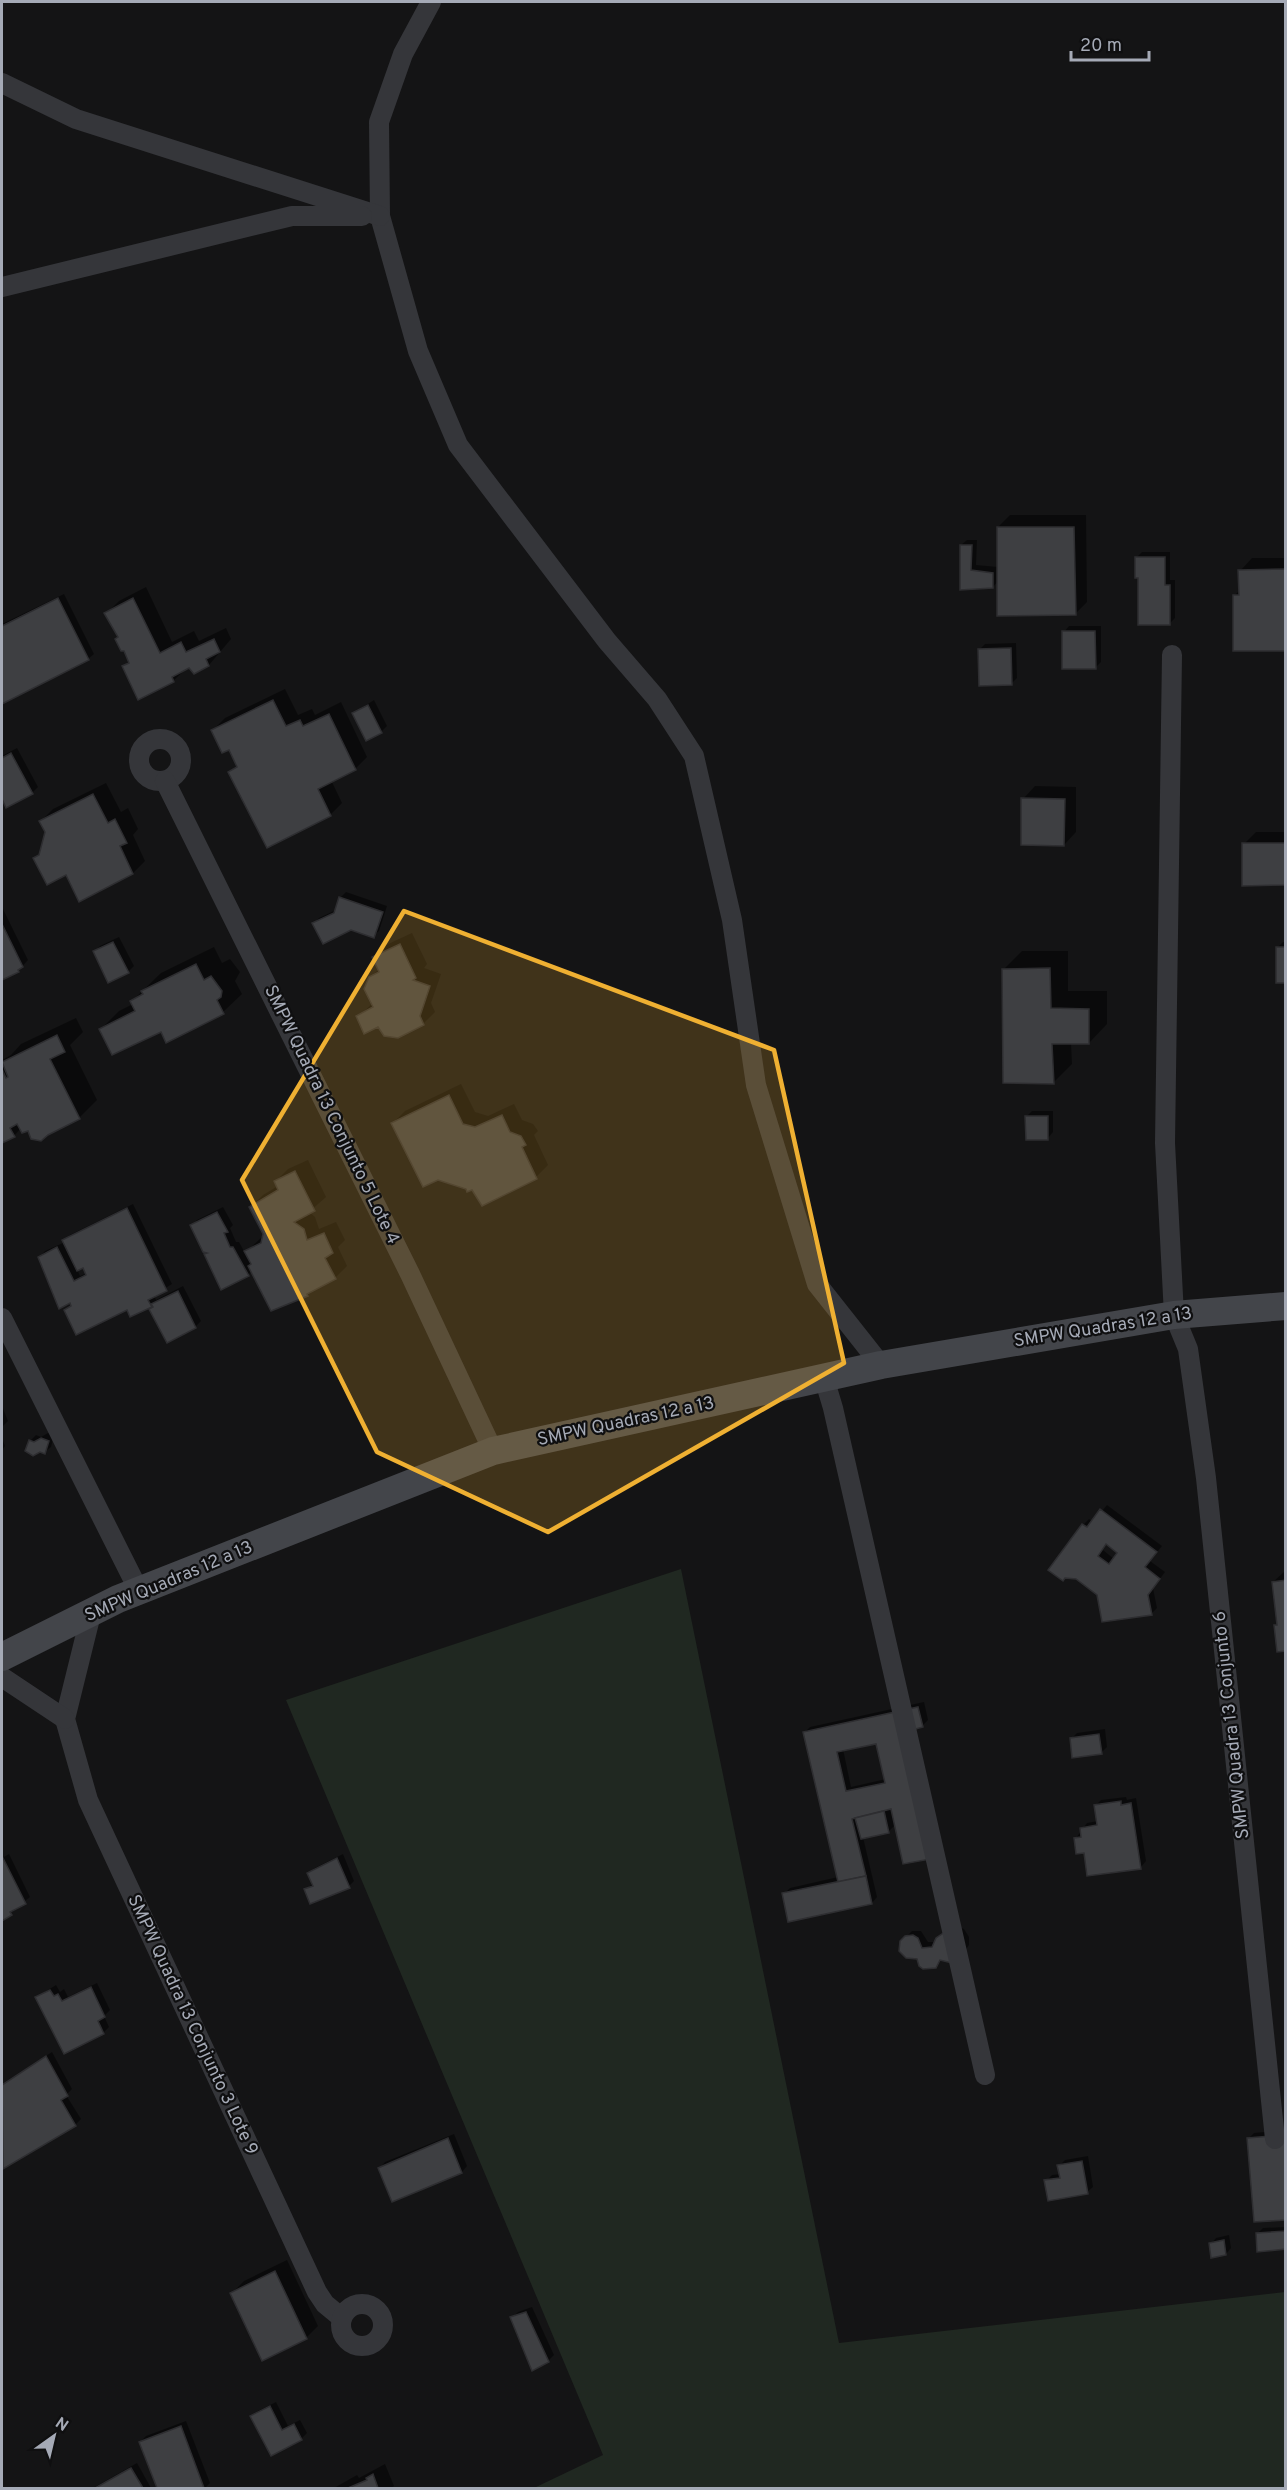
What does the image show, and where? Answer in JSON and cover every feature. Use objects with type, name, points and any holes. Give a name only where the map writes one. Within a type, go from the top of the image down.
[{"type":"street","points":[[431,2],[403,54],[379,122],[381,216],[418,351],[458,445],[607,642],[657,699],[694,756],[732,921],[759,1096],[817,1284],[881,1365]]},
{"type":"street","points":[[2,83],[76,118],[381,216]]},
{"type":"street","points":[[2,287],[292,216],[381,216]]},
{"type":"street","name":"SMPW Quadra 13 Conjunto 6","points":[[1172,655],[1165,1143],[1174,1314],[1188,1349],[1206,1478],[1275,2139]]},
{"type":"street","name":"SMPW Quadra 13 Conjunto 5 Lote 4","points":[[165,781],[404,1263],[493,1451]]},
{"type":"street","name":"SMPW Quadras 12 a 13","points":[[2,1657],[118,1599],[493,1451],[881,1365],[1174,1314],[1286,1306]]},
{"type":"street","points":[[2,1318],[139,1591]]},
{"type":"street","points":[[824,1378],[833,1408],[985,2075]]},
{"type":"street","name":"SMPW Quadra 13 Conjunto 3 Lote 9","points":[[91,1614],[65,1719],[87,1800],[317,2292],[325,2304],[342,2318]]},
{"type":"street","points":[[2,1677],[65,1719]]},
{"type":"highlighted area","points":[[404,911],[774,1050],[844,1363],[548,1532],[377,1452],[242,1180]]},
{"type":"shaded area","points":[[681,1569],[839,2343],[1285,2292],[1285,2488],[534,2488],[603,2455],[286,1700]]},
{"type":"building","points":[[997,527],[1074,527],[1076,615],[997,616]]},
{"type":"building","points":[[960,545],[972,545],[971,570],[993,573],[993,588],[960,590]]},
{"type":"building","points":[[1135,557],[1165,557],[1165,585],[1170,585],[1170,625],[1138,625],[1138,578],[1135,578]]},
{"type":"building","points":[[1286,569],[1286,651],[1233,651],[1233,595],[1239,595],[1238,570]]},
{"type":"building","points":[[58,598],[89,660],[2,704],[2,626]]},
{"type":"building","points":[[133,598],[160,653],[181,642],[186,652],[214,639],[220,652],[206,659],[209,666],[194,674],[189,668],[172,677],[174,682],[138,700],[122,666],[129,663],[104,613]]},
{"type":"building","points":[[1062,631],[1095,631],[1096,669],[1062,669]]},
{"type":"building","points":[[1011,648],[1012,685],[979,686],[978,649]]},
{"type":"building","points":[[273,700],[286,726],[300,720],[303,726],[329,714],[356,770],[318,789],[331,816],[267,848],[228,772],[237,767],[229,750],[222,753],[211,730]]},
{"type":"building","points":[[368,705],[382,733],[366,741],[352,713]]},
{"type":"building","points":[[11,753],[33,794],[6,808],[2,799],[2,758]]},
{"type":"building","points":[[93,794],[108,823],[115,819],[127,843],[120,846],[133,874],[79,902],[66,875],[47,885],[33,858],[39,855],[45,832],[39,821]]},
{"type":"building","points":[[1021,798],[1065,799],[1064,846],[1021,845]]},
{"type":"building","points":[[1242,843],[1286,843],[1286,885],[1242,886]]},
{"type":"building","points":[[339,897],[383,912],[374,938],[351,930],[323,944],[312,923],[334,913]]},
{"type":"building","points":[[2,924],[23,967],[18,970],[19,972],[2,980]]},
{"type":"building","points":[[113,942],[129,973],[108,983],[93,951]]},
{"type":"building","points":[[400,944],[416,978],[413,980],[430,986],[420,1016],[424,1025],[398,1038],[384,1036],[378,1027],[364,1034],[356,1016],[373,1007],[364,989],[369,977],[379,972],[372,957]]},
{"type":"building","points":[[1276,947],[1286,947],[1286,983],[1276,983]]},
{"type":"building","points":[[196,964],[204,980],[211,976],[222,991],[221,997],[217,1000],[224,1014],[166,1043],[161,1032],[112,1055],[99,1029],[135,1011],[130,1001],[143,994],[141,991]]},
{"type":"building","points":[[1050,968],[1051,1008],[1089,1009],[1089,1044],[1052,1044],[1054,1084],[1003,1083],[1002,969]]},
{"type":"building","points":[[57,1035],[65,1052],[50,1059],[80,1119],[41,1141],[31,1139],[28,1131],[22,1133],[17,1124],[10,1128],[15,1137],[2,1143],[2,1069],[6,1078],[8,1077],[2,1062]]},
{"type":"building","points":[[449,1095],[463,1124],[475,1127],[502,1115],[510,1132],[521,1136],[526,1145],[522,1147],[537,1179],[482,1206],[472,1190],[467,1192],[466,1189],[438,1180],[423,1187],[391,1123]]},
{"type":"building","points":[[1025,1116],[1048,1116],[1048,1140],[1026,1140]]},
{"type":"building","points":[[295,1171],[315,1211],[294,1222],[304,1229],[307,1240],[324,1233],[333,1253],[325,1258],[336,1279],[307,1294],[308,1296],[271,1311],[248,1266],[251,1264],[244,1251],[261,1243],[263,1234],[249,1207],[278,1190],[274,1181]]},
{"type":"building","points":[[127,1208],[167,1291],[148,1300],[152,1307],[130,1317],[127,1310],[76,1335],[64,1310],[71,1306],[70,1303],[59,1309],[38,1257],[57,1247],[74,1281],[86,1275],[83,1268],[77,1271],[62,1240]]},
{"type":"building","points":[[217,1212],[228,1232],[224,1233],[230,1247],[233,1247],[249,1276],[221,1290],[204,1254],[207,1253],[203,1252],[190,1225]]},
{"type":"building","points":[[178,1291],[196,1328],[167,1343],[149,1309],[153,1307],[151,1304]]},
{"type":"building","points":[[41,1438],[49,1441],[45,1454],[40,1452],[33,1456],[25,1451],[29,1440],[34,1442]]},
{"type":"building","points":[[1100,1509],[1157,1552],[1145,1567],[1160,1579],[1148,1595],[1152,1615],[1102,1622],[1097,1595],[1076,1579],[1065,1578],[1063,1581],[1048,1570],[1082,1524],[1087,1527]],"holes":[[[1106,1544],[1117,1553],[1109,1564],[1098,1556]]]},
{"type":"building","points":[[1286,1580],[1286,1651],[1277,1652],[1274,1625],[1277,1625],[1272,1582]]},
{"type":"building","points":[[918,1707],[923,1727],[908,1731],[936,1858],[903,1864],[891,1809],[852,1819],[866,1876],[838,1882],[803,1732]],"holes":[[[876,1744],[885,1783],[846,1791],[837,1752]]]},
{"type":"building","points":[[1099,1734],[1102,1754],[1072,1758],[1070,1738]]},
{"type":"building","points":[[1121,1801],[1121,1805],[1131,1803],[1141,1869],[1087,1876],[1084,1853],[1076,1854],[1074,1838],[1081,1837],[1080,1828],[1097,1825],[1094,1805]]},
{"type":"building","points":[[884,1811],[889,1833],[861,1839],[855,1818]]},
{"type":"building","points":[[337,1858],[350,1888],[310,1904],[304,1889],[313,1886],[307,1873]]},
{"type":"building","points":[[2,1859],[26,1904],[10,1912],[12,1915],[2,1921]]},
{"type":"building","points":[[866,1876],[872,1904],[788,1922],[782,1893]]},
{"type":"building","points":[[945,1932],[952,1963],[940,1960],[936,1968],[923,1969],[919,1966],[917,1959],[906,1958],[899,1951],[900,1941],[905,1936],[913,1935],[918,1938],[922,1948],[932,1947],[936,1938]]},
{"type":"building","points":[[91,1987],[105,2017],[98,2021],[104,2034],[64,2054],[35,1997],[50,1990],[54,1996],[58,1994],[62,2001]]},
{"type":"building","points":[[46,2056],[68,2096],[61,2100],[76,2126],[3,2169],[2,2085]]},
{"type":"building","points":[[1286,2135],[1286,2220],[1254,2222],[1247,2138]]},
{"type":"building","points":[[448,2138],[462,2173],[392,2202],[378,2168]]},
{"type":"building","points":[[1082,2161],[1088,2194],[1048,2201],[1044,2180],[1060,2178],[1057,2165]]},
{"type":"building","points":[[1286,2231],[1286,2249],[1257,2252],[1256,2233]]},
{"type":"building","points":[[1224,2240],[1226,2255],[1211,2258],[1209,2243]]},
{"type":"building","points":[[275,2271],[307,2339],[262,2361],[230,2293]]},
{"type":"building","points":[[526,2312],[549,2362],[532,2371],[510,2317]]},
{"type":"building","points":[[270,2406],[282,2430],[294,2424],[302,2440],[271,2456],[250,2416]]},
{"type":"building","points":[[181,2426],[204,2488],[157,2488],[139,2442]]},
{"type":"building","points":[[131,2468],[143,2488],[95,2488],[129,2469]]},
{"type":"building","points":[[373,2474],[378,2488],[348,2488],[367,2480],[366,2478]]}]
